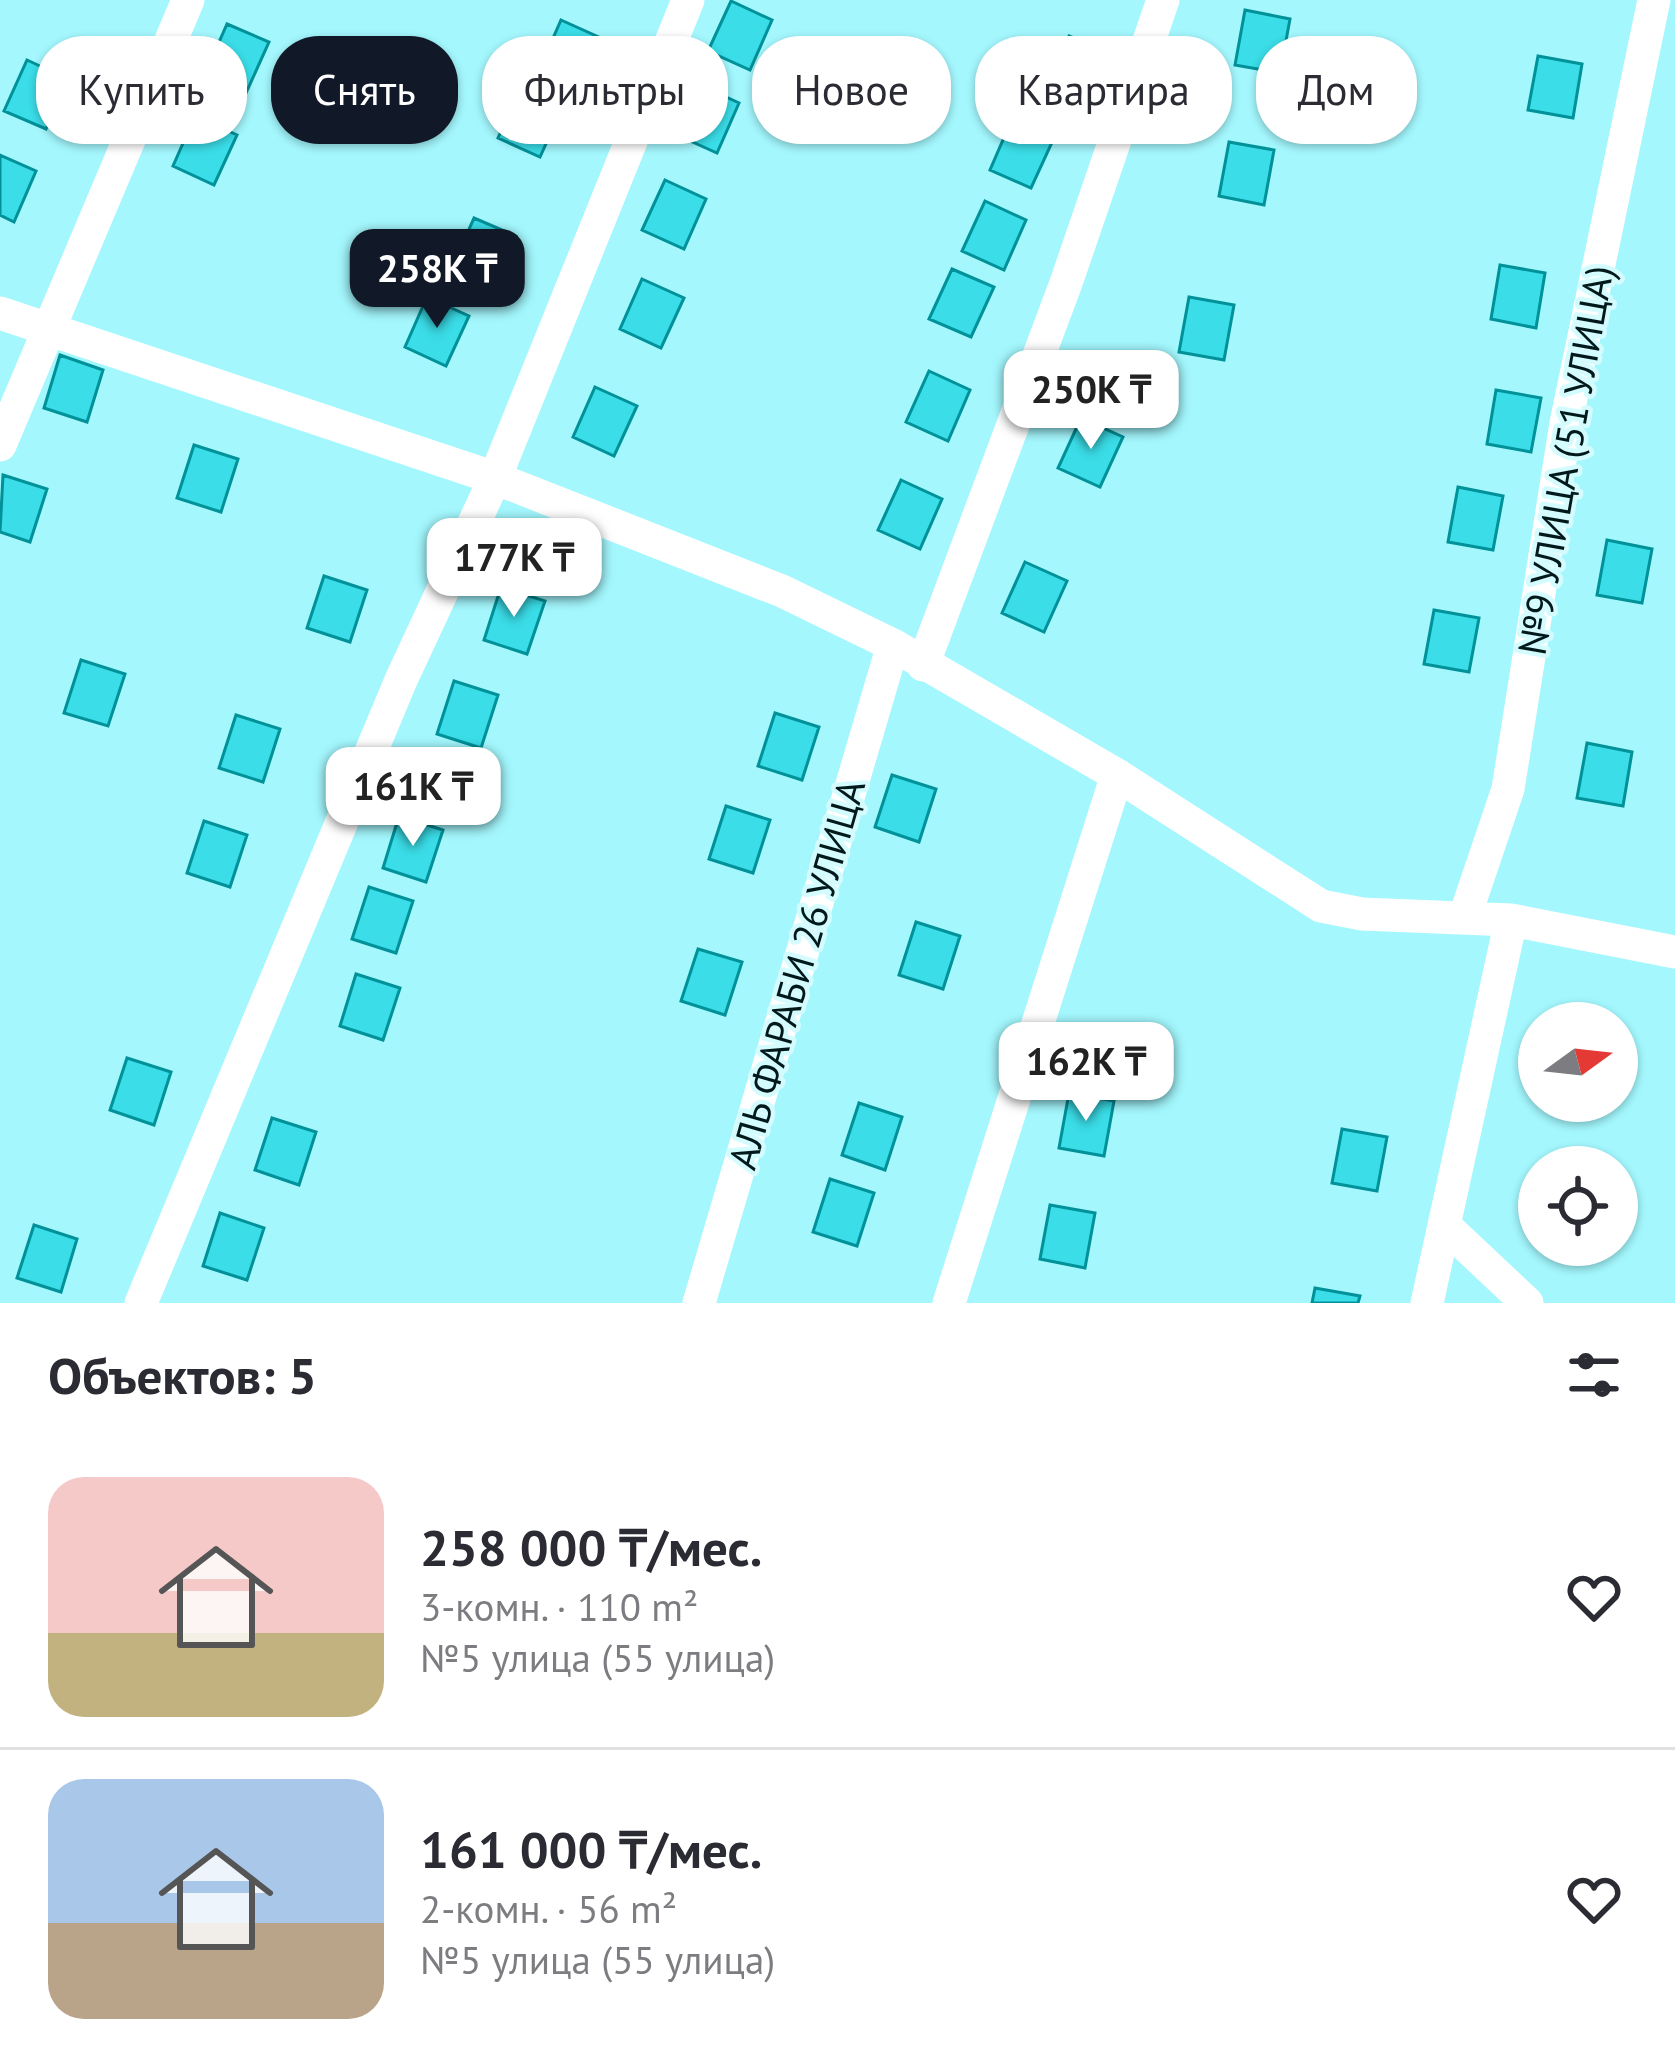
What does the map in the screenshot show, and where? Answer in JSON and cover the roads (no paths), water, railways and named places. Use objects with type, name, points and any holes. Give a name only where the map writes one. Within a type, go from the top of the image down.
[{"type":"street","points":[[0,445],[188,0]]},
{"type":"street","points":[[141,1303],[401,680],[495,478],[688,0]]},
{"type":"street","points":[[923,665],[1066,283],[1163,0]]},
{"type":"street","name":"№9 УЛИЦА (51 УЛИЦА)","points":[[1465,916],[1508,789],[1566,423],[1654,0]]},
{"type":"street","points":[[0,313],[495,478],[782,591],[893,644],[1117,775],[1322,906],[1363,914],[1511,920],[1675,952]]},
{"type":"street","name":"АЛЬ ФАРАБИ 26 УЛИЦА","points":[[699,1303],[893,644]]},
{"type":"street","points":[[949,1303],[1117,775]]},
{"type":"street","points":[[1427,1303],[1511,920]]},
{"type":"street","points":[[1444,1225],[1527,1303]]}]
